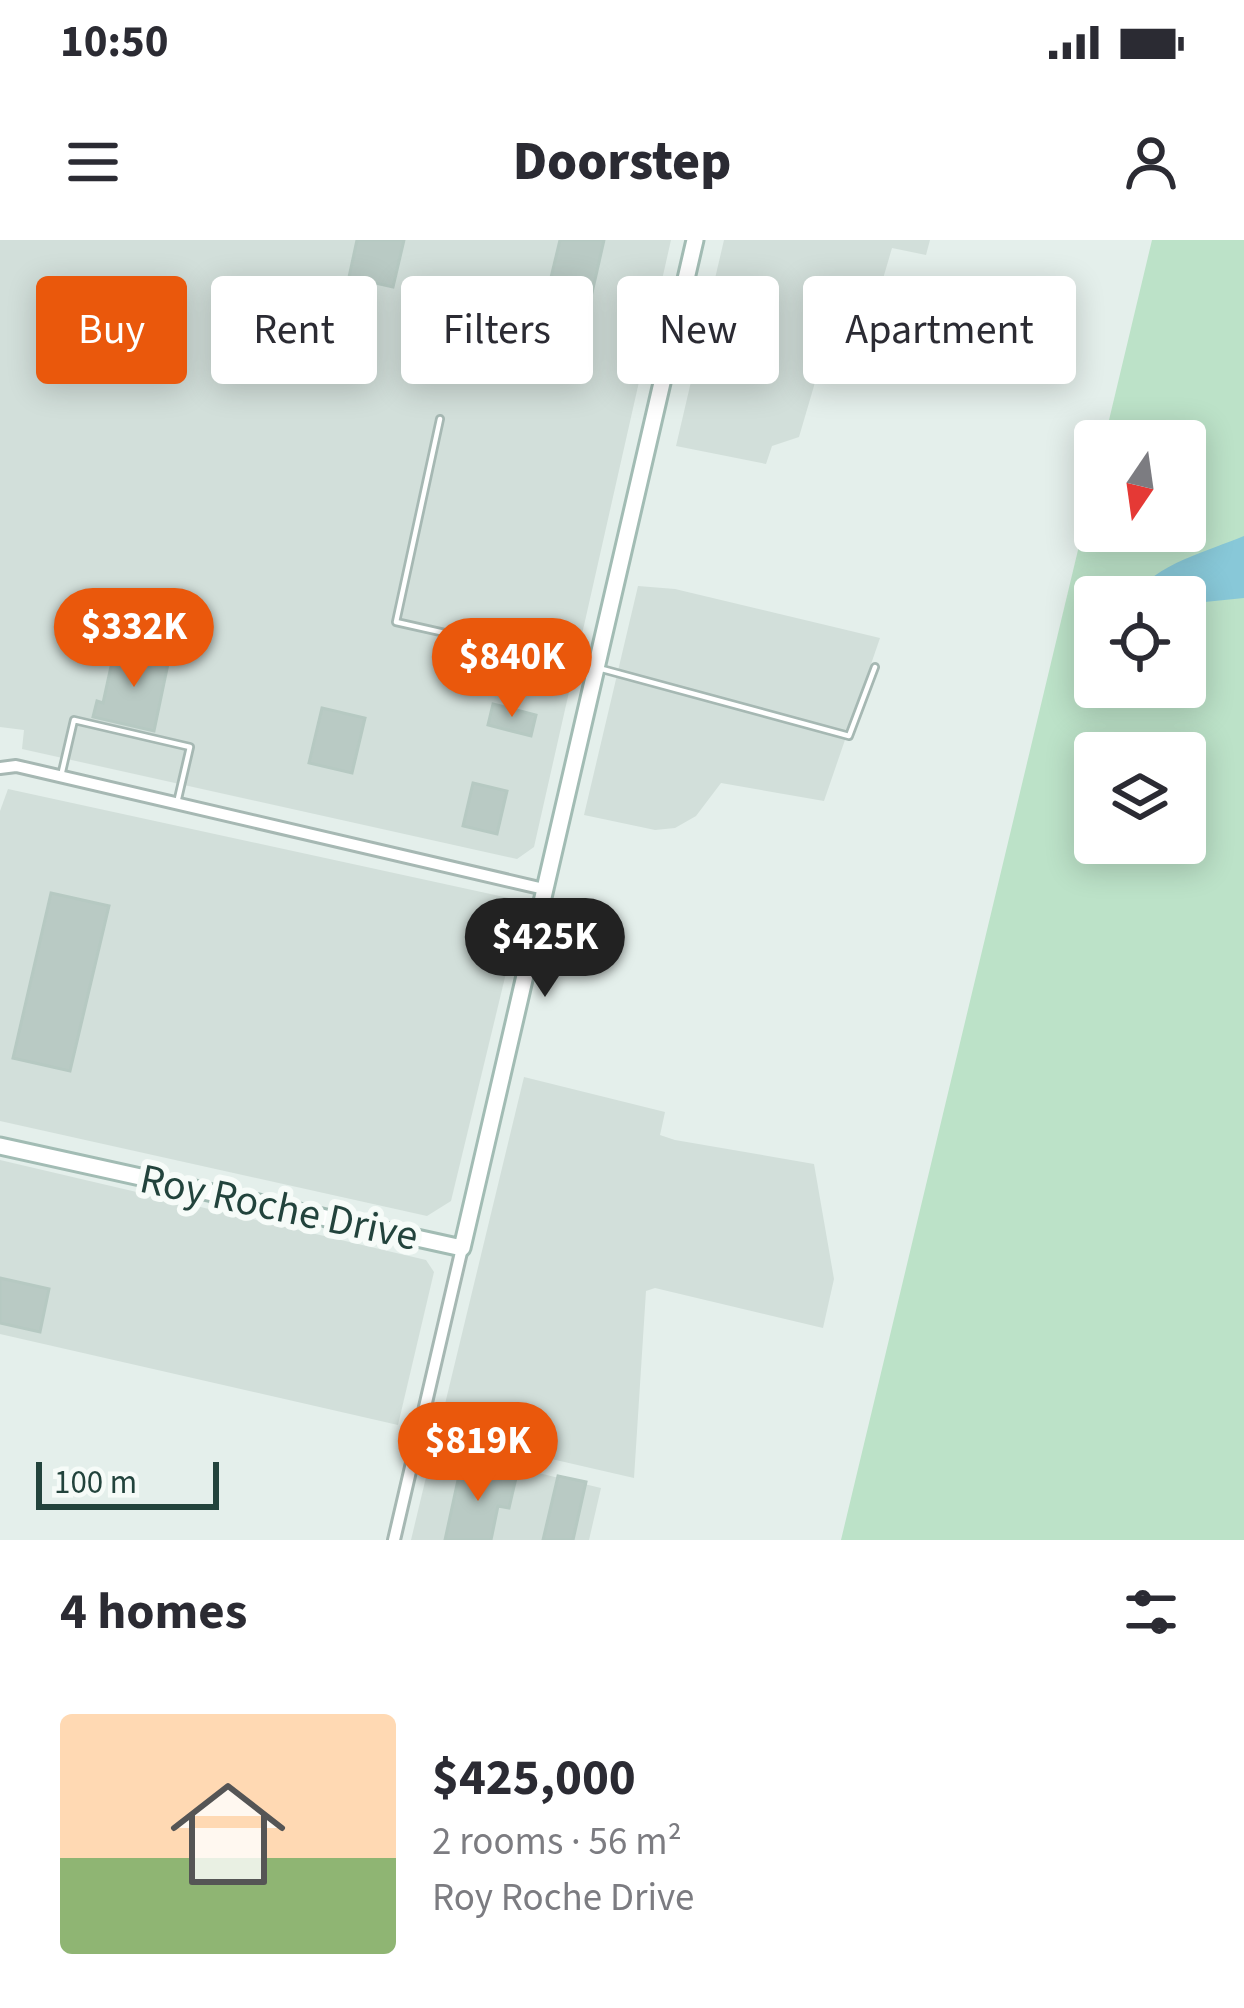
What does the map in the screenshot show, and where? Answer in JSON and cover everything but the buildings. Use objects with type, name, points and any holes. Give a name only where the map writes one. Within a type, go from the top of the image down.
[{"type":"street","name":"Roy Roche Drive","points":[[0,1146],[462,1249],[695,240]]},
{"type":"street","points":[[0,768],[16,766],[61,776],[544,890]]},
{"type":"street","points":[[394,1540],[462,1249]]},
{"type":"lane","points":[[440,419],[396,622],[596,667],[849,736],[875,667]]},
{"type":"lane","points":[[61,776],[74,720],[190,747],[177,803]]},
{"type":"shaded area","points":[[0,240],[671,240],[663,276],[617,276],[617,384],[638,384],[534,847],[517,859],[22,749],[24,730],[0,727]]},
{"type":"shaded area","points":[[724,240],[930,240],[926,255],[892,248],[884,276],[803,276],[803,384],[815,384],[799,437],[772,446],[766,464],[676,446],[690,384],[779,384],[779,276],[716,276]]},
{"type":"shaded area","points":[[638,586],[675,589],[880,638],[824,801],[721,783],[696,816],[675,828],[655,830],[584,815]]},
{"type":"shaded area","points":[[8,789],[514,899],[521,911],[451,1201],[427,1216],[0,1121],[0,811]]},
{"type":"shaded area","points":[[524,1077],[665,1112],[660,1135],[675,1140],[814,1164],[834,1279],[823,1328],[655,1288],[646,1291],[634,1478],[438,1433]]},
{"type":"shaded area","points":[[0,1160],[426,1260],[434,1272],[398,1425],[0,1334]]},
{"type":"shaded area","points":[[433,1448],[601,1488],[589,1540],[411,1540]]},
{"type":"green space","points":[[1152,240],[1244,240],[1244,1540],[841,1540],[1078,552],[1206,552],[1206,420],[1109,420]]},
{"type":"water","points":[[1244,536],[1244,598],[1206,602],[1206,576],[1155,576]]}]
